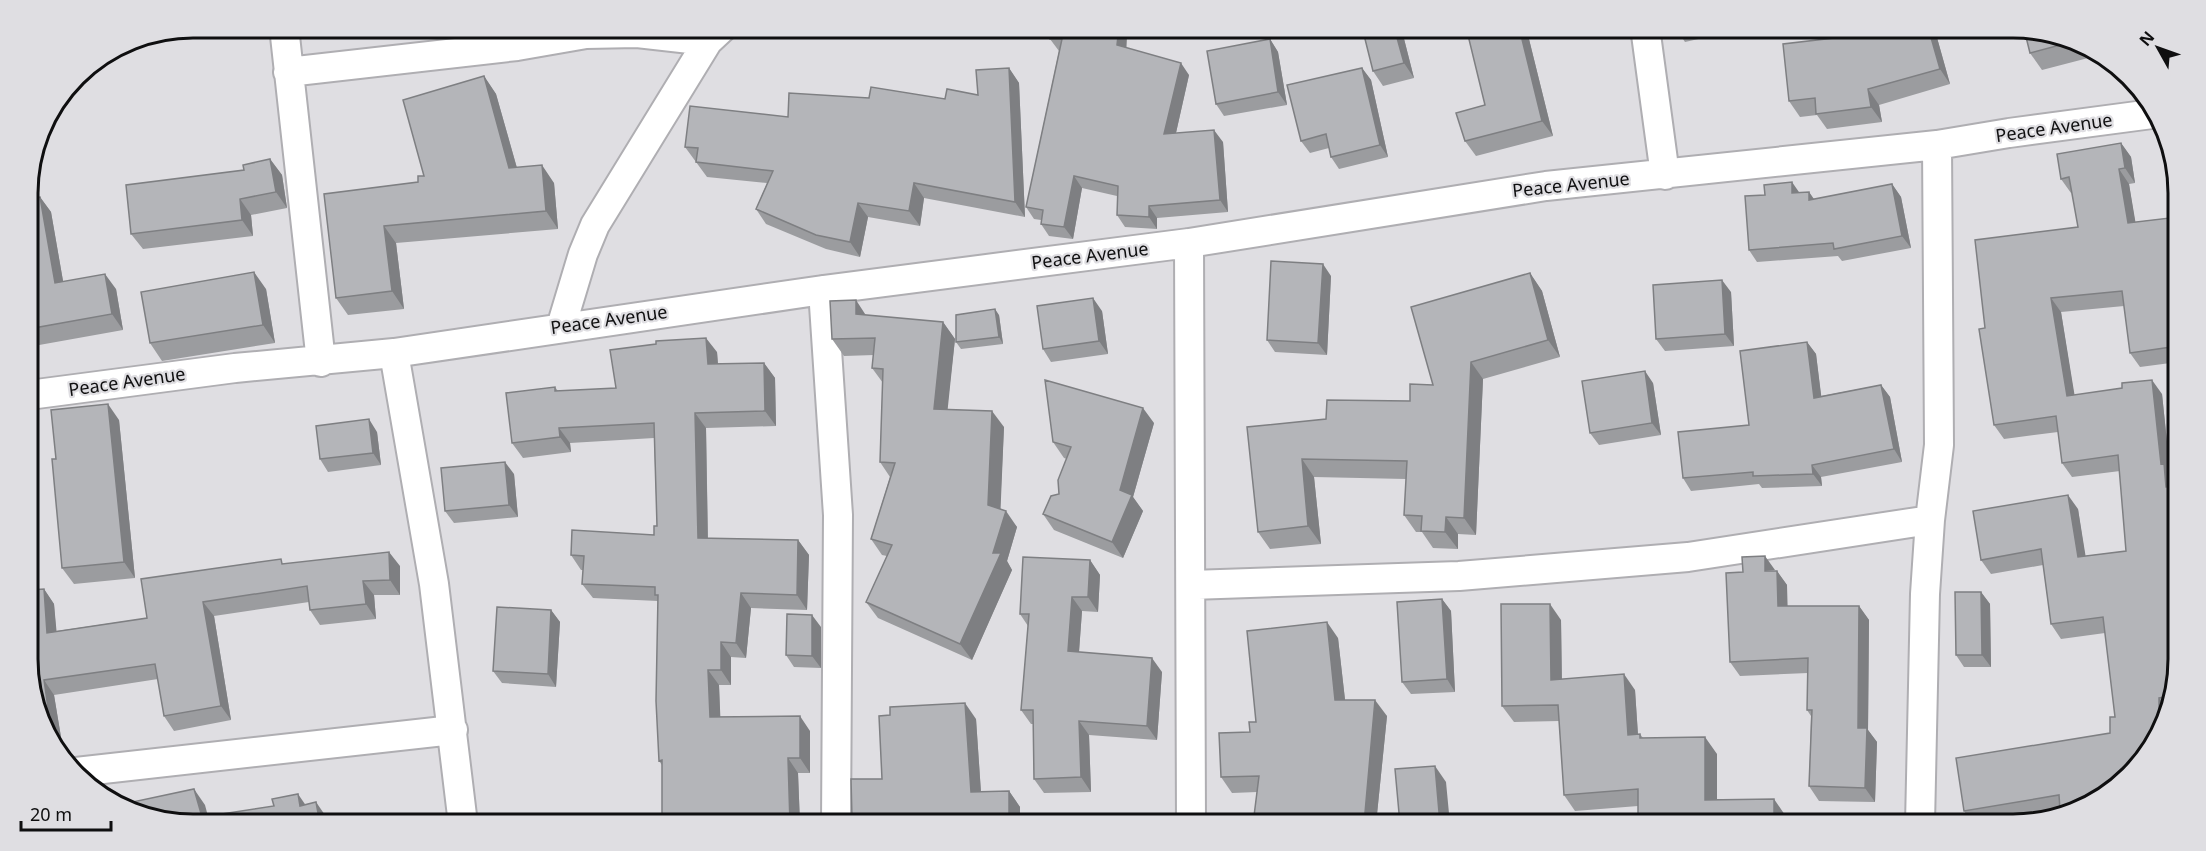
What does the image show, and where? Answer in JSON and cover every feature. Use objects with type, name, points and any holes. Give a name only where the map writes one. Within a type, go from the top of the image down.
[{"type":"street","points":[[285,38],[321,362]]},
{"type":"street","points":[[288,72],[517,46],[563,38]]},
{"type":"street","points":[[561,327],[583,254],[595,225],[713,38]]},
{"type":"street","points":[[1646,38],[1665,175]]},
{"type":"street","name":"Peace Avenue","points":[[38,394],[235,368],[321,362],[394,353],[822,290],[1190,243],[1546,186],[1936,145],[2147,115]]},
{"type":"street","points":[[1920,813],[1925,594],[1930,520],[1939,445],[1936,145]]},
{"type":"street","points":[[1190,243],[1191,813]]},
{"type":"street","points":[[822,290],[838,515],[836,814]]},
{"type":"street","points":[[394,353],[434,584],[462,814]]},
{"type":"street","points":[[1191,585],[1459,576],[1677,558],[1930,520]]},
{"type":"street","points":[[86,771],[453,730]]},
{"type":"building","points":[[1118,38],[1117,45],[1181,63],[1164,134],[1214,130],[1220,200],[1149,206],[1149,217],[1117,215],[1118,186],[1074,176],[1064,227],[1041,224],[1043,210],[1026,207],[1062,39],[1050,39]]},
{"type":"building","points":[[1365,38],[1397,38],[1404,63],[1373,71]]},
{"type":"building","points":[[1469,38],[1522,38],[1542,121],[1465,141],[1456,113],[1485,105]]},
{"type":"building","points":[[1834,38],[1931,38],[1940,69],[1868,89],[1871,107],[1816,114],[1815,98],[1789,101],[1783,44]]},
{"type":"building","points":[[1270,39],[1278,92],[1216,104],[1207,51]]},
{"type":"building","points":[[2026,39],[2060,45],[2030,53]]},
{"type":"building","points":[[1009,68],[1015,202],[914,183],[909,211],[858,203],[850,242],[816,235],[756,209],[773,171],[696,162],[698,148],[685,147],[690,106],[788,117],[789,93],[869,98],[871,87],[945,99],[947,89],[978,95],[976,70]]},
{"type":"building","points":[[1362,68],[1380,145],[1331,157],[1326,134],[1301,141],[1287,85]]},
{"type":"building","points":[[484,76],[509,168],[542,165],[546,211],[384,226],[392,291],[336,298],[324,194],[418,182],[418,176],[424,176],[403,100]]},
{"type":"building","points":[[2121,143],[2125,168],[2119,169],[2128,223],[2168,218],[2168,347],[2130,353],[2122,291],[2051,298],[2067,396],[2122,388],[2122,383],[2152,380],[2161,464],[2164,463],[2166,487],[2168,487],[2166,689],[2163,697],[2159,698],[2159,710],[2142,745],[2123,768],[2091,793],[2060,806],[2059,795],[1964,811],[1956,758],[2110,733],[2110,717],[2115,717],[2103,617],[2051,624],[2041,549],[1981,560],[1973,511],[2068,495],[2078,557],[2126,551],[2118,455],[2062,463],[2056,416],[1994,425],[1979,329],[1985,328],[1975,240],[2078,227],[2069,177],[2061,179],[2057,154]]},
{"type":"building","points":[[270,159],[276,192],[240,199],[242,220],[131,234],[126,185],[244,170],[243,165]]},
{"type":"building","points":[[1792,182],[1792,193],[1809,192],[1809,200],[1892,184],[1902,236],[1834,249],[1833,243],[1749,250],[1745,196],[1765,195],[1764,185]]},
{"type":"building","points":[[38,197],[40,197],[55,283],[105,274],[112,314],[38,327]]},
{"type":"building","points":[[1271,261],[1323,264],[1318,343],[1267,340]]},
{"type":"building","points":[[254,272],[263,325],[150,343],[141,292]]},
{"type":"building","points":[[1530,273],[1548,340],[1471,362],[1464,518],[1446,517],[1445,532],[1421,531],[1422,516],[1404,515],[1407,461],[1302,459],[1308,526],[1258,532],[1247,427],[1326,419],[1327,400],[1410,401],[1410,384],[1433,385],[1411,307]]},
{"type":"building","points":[[1722,280],[1725,334],[1656,339],[1653,285]]},
{"type":"building","points":[[1093,298],[1099,341],[1043,349],[1037,306]]},
{"type":"building","points":[[856,300],[856,314],[943,322],[934,409],[992,411],[988,505],[1006,511],[993,553],[1001,553],[960,644],[866,602],[892,545],[871,539],[895,463],[880,462],[883,369],[872,368],[875,338],[832,339],[830,301]]},
{"type":"building","points":[[995,309],[999,337],[956,342],[956,315]]},
{"type":"building","points":[[706,338],[708,364],[764,363],[765,411],[695,413],[698,538],[798,540],[797,595],[741,593],[736,643],[721,642],[721,670],[708,670],[710,717],[800,716],[800,758],[788,758],[790,814],[662,814],[662,760],[659,761],[656,701],[658,595],[655,595],[655,587],[582,584],[584,556],[571,555],[572,530],[654,535],[654,526],[657,526],[654,423],[559,428],[560,437],[512,443],[506,393],[555,387],[555,391],[616,388],[610,350],[656,344],[656,341]]},
{"type":"building","points":[[1807,342],[1814,398],[1881,385],[1894,449],[1812,465],[1813,474],[1753,476],[1753,472],[1683,478],[1678,432],[1749,425],[1740,351]]},
{"type":"building","points":[[1645,371],[1652,423],[1590,433],[1582,381]]},
{"type":"building","points":[[1045,380],[1143,408],[1120,490],[1132,495],[1112,542],[1043,514],[1051,496],[1059,494],[1058,480],[1071,447],[1053,442]]},
{"type":"building","points":[[108,404],[124,562],[62,568],[52,459],[56,459],[51,410]]},
{"type":"building","points":[[369,419],[373,453],[320,459],[316,426]]},
{"type":"building","points":[[505,462],[509,505],[445,511],[441,468]]},
{"type":"building","points":[[389,552],[390,580],[363,581],[366,604],[310,610],[307,586],[203,602],[221,706],[164,716],[155,664],[44,680],[49,715],[40,689],[38,668],[38,589],[44,589],[47,633],[147,618],[141,579],[281,559],[282,564]]},
{"type":"building","points":[[1765,556],[1765,571],[1777,571],[1778,606],[1859,606],[1858,728],[1867,728],[1865,788],[1809,786],[1812,710],[1807,710],[1808,658],[1730,662],[1726,573],[1743,572],[1742,557]]},
{"type":"building","points":[[1023,557],[1090,560],[1088,597],[1072,597],[1068,651],[1152,658],[1147,726],[1079,721],[1081,777],[1034,779],[1033,710],[1021,710],[1029,614],[1020,614]]},
{"type":"building","points":[[1955,592],[1981,592],[1982,655],[1956,655]]},
{"type":"building","points":[[1442,599],[1447,679],[1402,682],[1397,602]]},
{"type":"building","points":[[1501,604],[1550,604],[1551,680],[1624,674],[1628,735],[1640,734],[1640,738],[1705,737],[1705,800],[1774,799],[1774,813],[1638,813],[1638,789],[1564,795],[1558,705],[1502,706]]},
{"type":"building","points":[[497,607],[551,610],[548,674],[493,671]]},
{"type":"building","points":[[787,614],[812,615],[812,656],[786,655]]},
{"type":"building","points":[[1327,622],[1335,700],[1375,700],[1365,813],[1254,813],[1259,776],[1221,777],[1219,733],[1250,732],[1249,722],[1256,722],[1247,631]]},
{"type":"building","points":[[965,703],[971,792],[1009,791],[1009,814],[852,814],[851,779],[882,779],[879,716],[890,715],[890,707]]},
{"type":"building","points":[[1435,766],[1439,813],[1399,813],[1395,769]]},
{"type":"building","points":[[194,789],[201,814],[162,811],[135,802]]},
{"type":"building","points":[[298,794],[300,806],[316,802],[318,814],[222,814],[274,806],[272,799]]}]
